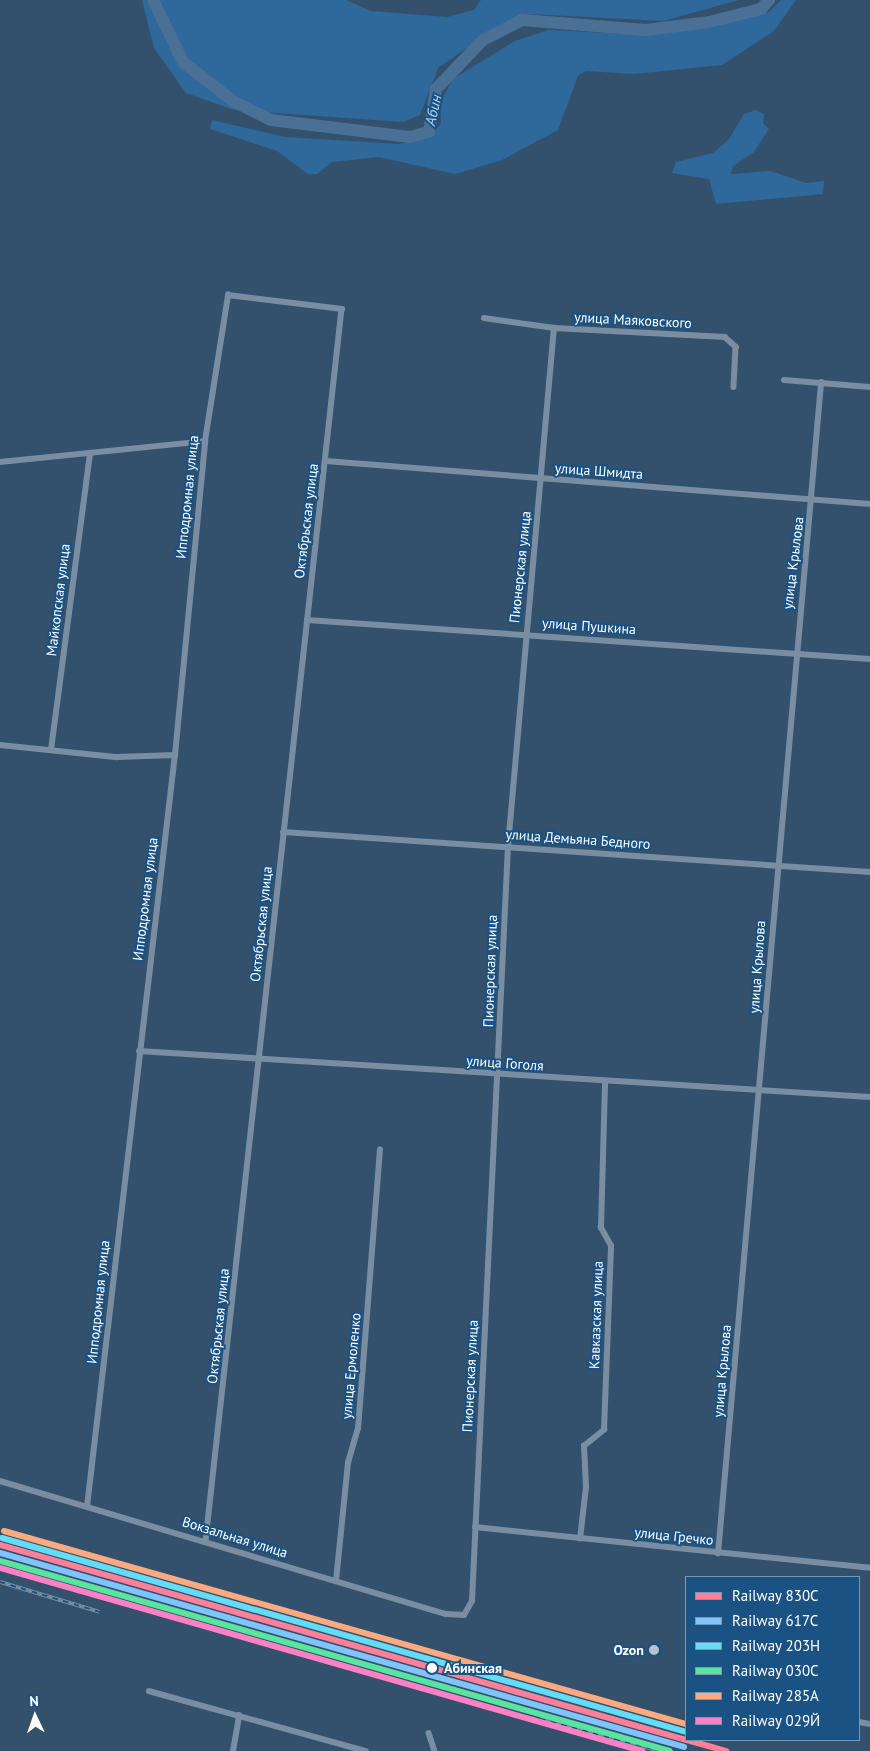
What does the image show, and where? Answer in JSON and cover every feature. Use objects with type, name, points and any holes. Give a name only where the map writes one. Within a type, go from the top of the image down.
[{"type":"street","name":"Ипподромная улица","points":[[87,1507],[175,755],[205,441],[228,295],[342,309]]},
{"type":"street","name":"Октябрьская улица","points":[[206,1541],[306,620],[326,461],[342,309]]},
{"type":"street","name":"улица Маяковского","points":[[484,318],[554,328],[725,337],[736,346],[734,387]]},
{"type":"street","name":"Пионерская улица","points":[[464,1615],[472,1602],[508,846],[554,328]]},
{"type":"street","points":[[784,380],[870,387]]},
{"type":"street","name":"улица Крылова","points":[[718,1554],[760,1090],[795,652],[813,500],[821,383]]},
{"type":"street","points":[[0,462],[205,441]]},
{"type":"street","name":"Майкопская улица","points":[[51,750],[90,454]]},
{"type":"street","name":"улица Шмидта","points":[[326,461],[542,480],[870,504]]},
{"type":"street","name":"улица Пушкина","points":[[306,620],[795,652],[870,660]]},
{"type":"street","points":[[0,745],[117,757],[175,755]]},
{"type":"street","name":"улица Демьяна Бедного","points":[[283,832],[870,872]]},
{"type":"street","name":"улица Гоголя","points":[[139,1051],[260,1057],[605,1083],[870,1097]]},
{"type":"street","name":"Кавказская улица","points":[[580,1539],[586,1487],[584,1446],[604,1430],[611,1246],[601,1228],[605,1083]]},
{"type":"street","name":"улица Ермоленко","points":[[336,1582],[348,1463],[358,1429],[380,1150]]},
{"type":"street","name":"Вокзальная улица","points":[[0,1481],[206,1541],[336,1582],[447,1614],[464,1615]]},
{"type":"street","name":"улица Гречко","points":[[475,1527],[718,1554],[870,1568]]},
{"type":"street","points":[[150,1691],[366,1751]]},
{"type":"street","points":[[233,1751],[239,1716]]},
{"type":"street","points":[[429,1734],[435,1751]]},
{"type":"shaded area","points":[[142,0],[346,0],[371,11],[447,17],[474,10],[481,0],[739,0],[663,21],[529,14],[501,24],[438,68],[420,115],[403,122],[234,110],[186,93],[154,48]]},
{"type":"shaded area","points":[[781,0],[796,0],[774,31],[722,65],[634,74],[586,71],[578,76],[558,130],[502,160],[455,174],[379,157],[332,162],[317,174],[308,174],[277,151],[210,129],[212,120],[285,137],[399,144],[429,138],[441,123],[440,103],[453,79],[515,41],[549,30],[651,35],[711,27],[769,12]]},
{"type":"shaded area","points":[[756,110],[764,114],[763,123],[769,129],[753,153],[733,166],[731,174],[770,171],[806,183],[824,181],[823,194],[716,204],[709,179],[672,173],[676,162],[713,153],[729,139],[744,114]]},
{"type":"waterway","name":"Абин","points":[[153,0],[183,62],[233,101],[271,120],[410,137],[429,132],[436,89],[483,40],[522,20],[646,30],[709,22],[761,9],[769,0]]},
{"type":"railway","points":[[0,1582],[100,1612]]},
{"type":"railway","points":[[540,1719],[660,1751]]},
{"type":"rail line","name":"285А","points":[[4,1531],[685,1724]]},
{"type":"rail line","name":"203Н","points":[[2,1538],[685,1732]]},
{"type":"rail line","name":"830С","points":[[0,1545],[685,1740]]},
{"type":"rail line","name":"617C","points":[[0,1553],[684,1747]]},
{"type":"rail line","name":"030C","points":[[0,1561],[670,1751]]},
{"type":"rail line","name":"029Й","points":[[0,1568],[642,1751]]},
{"type":"rail line","name":"830С","points":[[691,1741],[726,1751]]},
{"type":"place","name":"Ozon","points":[[654,1650]]},
{"type":"place","name":"Абинская","points":[[432,1668]]}]
